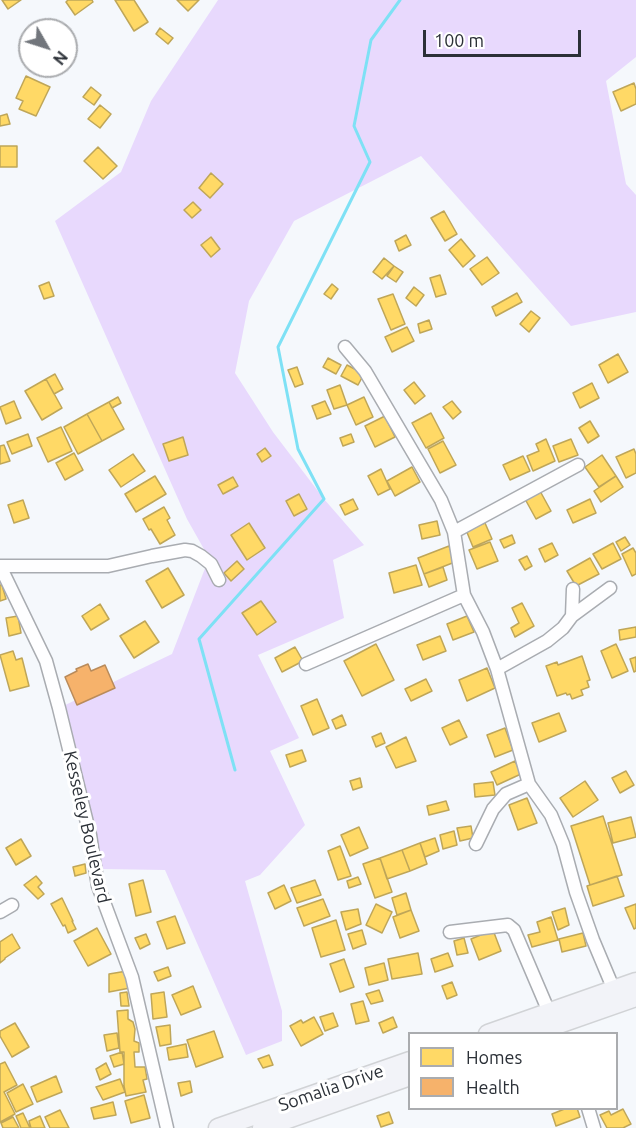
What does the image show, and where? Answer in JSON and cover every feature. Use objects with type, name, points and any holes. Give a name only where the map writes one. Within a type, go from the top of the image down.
[{"type":"main road","points":[[501,1032],[557,1023],[614,990],[636,982]]},
{"type":"main road","points":[[535,1032],[636,996]]},
{"type":"main road","name":"Somalia Drive","points":[[218,1128],[408,1061]]},
{"type":"main road","name":"Somalia Drive","points":[[262,1128],[408,1077]]},
{"type":"street","points":[[345,347],[365,371],[441,500],[454,532],[464,595],[483,632],[497,669],[529,784],[551,815],[586,921],[614,990]]},
{"type":"street","points":[[454,532],[578,465]]},
{"type":"street","points":[[0,566],[108,566],[185,550],[192,551],[211,564],[219,580]]},
{"type":"street","name":"Kesseley Boulevard","points":[[0,566],[46,661],[90,835],[98,886],[132,977],[167,1128]]},
{"type":"street","points":[[497,669],[547,641],[563,628],[572,615],[610,588]]},
{"type":"street","points":[[572,615],[573,589]]},
{"type":"street","points":[[306,664],[464,595]]},
{"type":"street","points":[[476,844],[493,809],[506,794],[529,784]]},
{"type":"street","points":[[0,912],[12,905]]},
{"type":"street","points":[[450,932],[508,925],[514,930],[557,1023]]},
{"type":"street","points":[[589,1110],[594,1128]]},
{"type":"shaded area","points":[[218,0],[636,0],[636,57],[606,81],[626,184],[636,195],[636,312],[571,326],[421,156],[294,221],[249,301],[235,373],[273,432],[324,499],[364,545],[333,560],[344,618],[258,655],[299,738],[270,751],[305,825],[260,875],[245,881],[282,1011],[282,1041],[246,1055],[165,870],[102,869],[90,835],[59,708],[172,654],[209,558],[187,519],[55,221],[121,172],[151,101]]},
{"type":"building: Homes","points":[[2,0],[21,0],[8,9]]},
{"type":"building: Homes","points":[[68,0],[92,0],[93,2],[75,15],[66,2]]},
{"type":"building: Homes","points":[[115,0],[134,0],[148,22],[134,31]]},
{"type":"building: Homes","points":[[177,0],[199,0],[188,11]]},
{"type":"building: Homes","points":[[160,28],[173,38],[168,44],[156,34]]},
{"type":"building: Homes","points":[[25,78],[50,87],[36,116],[19,109],[23,101],[16,98]]},
{"type":"building: Homes","points":[[634,83],[636,104],[621,111],[613,92]]},
{"type":"building: Homes","points":[[91,87],[101,95],[94,105],[83,97]]},
{"type":"building: Homes","points":[[100,105],[111,114],[100,128],[88,119]]},
{"type":"building: Homes","points":[[7,114],[10,124],[0,126],[0,116]]},
{"type":"building: Homes","points":[[0,146],[17,146],[17,167],[0,167]]},
{"type":"building: Homes","points":[[98,147],[117,166],[103,179],[84,161]]},
{"type":"building: Homes","points":[[211,173],[223,184],[210,198],[199,188]]},
{"type":"building: Homes","points":[[193,202],[201,210],[192,218],[184,210]]},
{"type":"building: Homes","points":[[444,211],[457,234],[445,241],[431,218]]},
{"type":"building: Homes","points":[[406,235],[411,245],[399,251],[395,241]]},
{"type":"building: Homes","points":[[211,237],[220,249],[211,257],[201,245]]},
{"type":"building: Homes","points":[[461,239],[475,256],[463,267],[449,250]]},
{"type":"building: Homes","points":[[487,257],[499,273],[482,285],[470,269]]},
{"type":"building: Homes","points":[[384,258],[394,266],[382,279],[373,272]]},
{"type":"building: Homes","points":[[394,266],[403,272],[396,282],[387,276]]},
{"type":"building: Homes","points":[[440,275],[446,294],[436,297],[430,278]]},
{"type":"building: Homes","points":[[49,282],[54,296],[44,299],[39,286]]},
{"type":"building: Homes","points":[[332,284],[338,289],[331,299],[324,294]]},
{"type":"building: Homes","points":[[414,287],[424,295],[416,306],[406,298]]},
{"type":"building: Homes","points":[[517,293],[522,302],[496,316],[492,307]]},
{"type":"building: Homes","points":[[393,294],[405,324],[391,330],[378,299]]},
{"type":"building: Homes","points":[[531,311],[540,318],[529,332],[520,324]]},
{"type":"building: Homes","points":[[429,320],[432,329],[420,333],[418,324]]},
{"type":"building: Homes","points":[[407,327],[414,341],[392,352],[385,337]]},
{"type":"building: Homes","points":[[618,354],[628,372],[608,383],[599,365]]},
{"type":"building: Homes","points":[[328,358],[341,365],[336,374],[323,367]]},
{"type":"building: Homes","points":[[347,365],[364,374],[358,385],[341,376]]},
{"type":"building: Homes","points":[[297,367],[303,384],[295,387],[288,370]]},
{"type":"building: Homes","points":[[55,374],[63,389],[54,394],[46,379]]},
{"type":"building: Homes","points":[[46,379],[62,408],[42,420],[25,391]]},
{"type":"building: Homes","points":[[414,382],[425,396],[415,404],[404,390]]},
{"type":"building: Homes","points":[[592,383],[599,398],[580,408],[573,393]]},
{"type":"building: Homes","points":[[340,385],[347,405],[334,409],[327,390]]},
{"type":"building: Homes","points":[[118,397],[121,403],[112,408],[109,402]]},
{"type":"building: Homes","points":[[364,397],[373,417],[356,425],[347,405]]},
{"type":"building: Homes","points":[[14,401],[21,418],[6,424],[0,407]]},
{"type":"building: Homes","points":[[325,401],[331,414],[317,419],[312,406]]},
{"type":"building: Homes","points":[[452,401],[461,412],[453,419],[443,407]]},
{"type":"building: Homes","points":[[109,402],[124,429],[102,441],[87,414]]},
{"type":"building: Homes","points":[[431,413],[444,438],[426,448],[412,423]]},
{"type":"building: Homes","points":[[87,414],[102,441],[78,454],[64,427]]},
{"type":"building: Homes","points":[[385,416],[395,437],[375,447],[365,426]]},
{"type":"building: Homes","points":[[590,421],[599,436],[588,443],[579,428]]},
{"type":"building: Homes","points":[[61,427],[72,451],[48,462],[37,438]]},
{"type":"building: Homes","points":[[28,434],[32,446],[12,454],[7,442]]},
{"type":"building: Homes","points":[[351,434],[354,442],[343,446],[340,438]]},
{"type":"building: Homes","points":[[183,437],[188,455],[169,461],[163,444]]},
{"type":"building: Homes","points":[[546,439],[555,461],[533,471],[527,456],[539,451],[536,444]]},
{"type":"building: Homes","points":[[571,439],[578,455],[559,462],[553,446]]},
{"type":"building: Homes","points":[[443,441],[456,465],[440,473],[428,449]]},
{"type":"building: Homes","points":[[4,445],[10,461],[0,464],[0,446]]},
{"type":"building: Homes","points":[[265,448],[271,456],[262,462],[257,454]]},
{"type":"building: Homes","points":[[634,449],[636,473],[626,478],[616,457]]},
{"type":"building: Homes","points":[[74,453],[83,470],[65,480],[56,463]]},
{"type":"building: Homes","points":[[133,454],[145,471],[121,487],[109,470]]},
{"type":"building: Homes","points":[[602,455],[616,476],[599,487],[585,467]]},
{"type":"building: Homes","points":[[523,456],[530,471],[510,480],[503,465]]},
{"type":"building: Homes","points":[[412,467],[420,482],[395,496],[387,481]]},
{"type":"building: Homes","points":[[381,469],[390,489],[378,495],[368,476]]},
{"type":"building: Homes","points":[[155,476],[166,494],[136,512],[125,494]]},
{"type":"building: Homes","points":[[616,476],[623,487],[601,502],[594,491]]},
{"type":"building: Homes","points":[[233,477],[238,486],[223,494],[218,485]]},
{"type":"building: Homes","points":[[540,491],[551,511],[536,519],[525,499]]},
{"type":"building: Homes","points":[[299,494],[307,509],[294,516],[286,501]]},
{"type":"building: Homes","points":[[353,499],[358,509],[345,515],[340,505]]},
{"type":"building: Homes","points":[[590,499],[596,513],[573,523],[567,510]]},
{"type":"building: Homes","points":[[23,500],[29,518],[14,523],[8,505]]},
{"type":"building: Homes","points":[[164,507],[170,518],[167,520],[175,535],[160,544],[143,519]]},
{"type":"building: Homes","points":[[437,521],[440,535],[422,539],[419,525]]},
{"type":"building: Homes","points":[[249,523],[265,548],[247,560],[231,535]]},
{"type":"building: Homes","points":[[485,523],[492,539],[473,547],[466,530]]},
{"type":"building: Homes","points":[[512,535],[515,543],[504,548],[500,540]]},
{"type":"building: Homes","points":[[625,537],[630,545],[621,551],[616,542]]},
{"type":"building: Homes","points":[[490,542],[498,561],[477,569],[469,550]]},
{"type":"building: Homes","points":[[552,543],[558,555],[545,562],[539,549]]},
{"type":"building: Homes","points":[[613,543],[621,559],[602,569],[593,554]]},
{"type":"building: Homes","points":[[449,546],[455,562],[424,574],[418,558]]},
{"type":"building: Homes","points":[[633,548],[636,553],[636,574],[632,576],[622,554]]},
{"type":"building: Homes","points":[[527,556],[532,566],[525,570],[519,560]]},
{"type":"building: Homes","points":[[590,558],[599,574],[576,586],[567,571]]},
{"type":"building: Homes","points":[[237,561],[244,569],[231,581],[224,573]]},
{"type":"building: Homes","points":[[416,565],[422,585],[394,593],[389,573]]},
{"type":"building: Homes","points":[[443,567],[447,580],[429,587],[424,574]]},
{"type":"building: Homes","points":[[168,568],[184,595],[162,608],[146,581]]},
{"type":"building: Homes","points":[[0,585],[2,585],[6,599],[0,601]]},
{"type":"building: Homes","points":[[261,601],[276,622],[257,635],[242,613]]},
{"type":"building: Homes","points":[[522,603],[534,626],[515,637],[511,628],[519,623],[512,608]]},
{"type":"building: Homes","points":[[100,604],[109,619],[91,630],[82,616]]},
{"type":"building: Homes","points":[[18,616],[21,633],[9,636],[6,618]]},
{"type":"building: Homes","points":[[467,616],[474,632],[453,640],[447,624]]},
{"type":"building: Homes","points":[[145,621],[159,642],[134,658],[120,636]]},
{"type":"building: Homes","points":[[636,627],[636,637],[620,640],[619,630]]},
{"type":"building: Homes","points":[[440,636],[446,651],[423,660],[417,645]]},
{"type":"building: Homes","points":[[376,644],[394,680],[362,696],[344,661]]},
{"type":"building: Homes","points":[[616,644],[628,671],[612,678],[601,651]]},
{"type":"building: Homes","points":[[295,647],[303,661],[282,672],[275,658]]},
{"type":"building: Homes","points":[[13,651],[16,660],[22,658],[29,686],[10,691],[0,655]]},
{"type":"building: Homes","points":[[582,656],[590,680],[587,681],[589,687],[581,690],[583,695],[572,699],[570,694],[566,693],[557,696],[546,666],[557,662],[558,665]]},
{"type":"building: Homes","points":[[636,657],[636,671],[634,672],[630,659]]},
{"type":"building: Homes","points":[[487,668],[495,688],[467,701],[459,680]]},
{"type":"building: Homes","points":[[426,679],[432,691],[411,701],[405,689]]},
{"type":"building: Homes","points":[[317,699],[329,728],[313,735],[301,706]]},
{"type":"building: Homes","points":[[559,713],[566,731],[539,742],[532,723]]},
{"type":"building: Homes","points":[[342,715],[346,725],[336,729],[332,720]]},
{"type":"building: Homes","points":[[459,720],[467,737],[450,745],[442,728]]},
{"type":"building: Homes","points":[[505,728],[513,750],[495,757],[487,735]]},
{"type":"building: Homes","points":[[381,733],[385,743],[376,747],[372,737]]},
{"type":"building: Homes","points":[[406,737],[416,761],[396,768],[386,747]]},
{"type":"building: Homes","points":[[302,750],[306,761],[290,767],[286,755]]},
{"type":"building: Homes","points":[[515,761],[521,774],[497,785],[491,772]]},
{"type":"building: Homes","points":[[626,771],[634,785],[620,793],[612,778]]},
{"type":"building: Homes","points":[[360,778],[362,787],[353,790],[350,781]]},
{"type":"building: Homes","points":[[585,781],[598,800],[573,817],[560,798]]},
{"type":"building: Homes","points":[[493,782],[495,795],[475,797],[474,784]]},
{"type":"building: Homes","points":[[527,798],[537,823],[518,830],[509,805]]},
{"type":"building: Homes","points":[[446,801],[449,810],[429,815],[427,806]]},
{"type":"building: Homes","points":[[603,816],[622,875],[590,885],[571,826]]},
{"type":"building: Homes","points":[[631,817],[636,837],[613,843],[608,823]]},
{"type":"building: Homes","points":[[471,826],[473,838],[460,841],[457,828]]},
{"type":"building: Homes","points":[[359,827],[368,848],[350,856],[341,835]]},
{"type":"building: Homes","points":[[454,831],[457,845],[443,849],[440,835]]},
{"type":"building: Homes","points":[[435,838],[439,851],[425,857],[420,843]]},
{"type":"building: Homes","points":[[21,839],[31,856],[16,865],[6,848]]},
{"type":"building: Homes","points":[[420,843],[427,864],[410,871],[402,850]]},
{"type":"building: Homes","points":[[340,846],[351,876],[338,880],[328,851]]},
{"type":"building: Homes","points":[[402,850],[410,871],[387,879],[380,858]]},
{"type":"building: Homes","points":[[380,858],[392,892],[375,898],[363,864]]},
{"type":"building: Homes","points":[[85,864],[86,873],[75,876],[73,867]]},
{"type":"building: Homes","points":[[36,876],[42,883],[38,887],[44,894],[38,899],[24,885]]},
{"type":"building: Homes","points":[[617,876],[624,896],[593,906],[587,886]]},
{"type":"building: Homes","points":[[358,877],[361,884],[349,888],[347,881]]},
{"type":"building: Homes","points":[[143,880],[151,912],[136,916],[129,884]]},
{"type":"building: Homes","points":[[315,880],[321,895],[297,903],[291,888]]},
{"type":"building: Homes","points":[[284,885],[291,901],[275,909],[268,893]]},
{"type":"building: Homes","points":[[406,893],[411,910],[397,915],[392,898]]},
{"type":"building: Homes","points":[[62,898],[76,929],[68,933],[51,904]]},
{"type":"building: Homes","points":[[323,899],[330,916],[304,926],[297,908]]},
{"type":"building: Homes","points":[[376,904],[392,912],[382,933],[366,925]]},
{"type":"building: Homes","points":[[636,904],[636,928],[634,929],[625,908]]},
{"type":"building: Homes","points":[[565,908],[569,925],[558,930],[552,912]]},
{"type":"building: Homes","points":[[358,909],[361,924],[346,930],[341,912]]},
{"type":"building: Homes","points":[[411,910],[419,931],[400,938],[393,917]]},
{"type":"building: Homes","points":[[175,916],[185,943],[167,949],[157,922]]},
{"type":"building: Homes","points":[[551,917],[558,940],[532,947],[528,935],[540,932],[537,922]]},
{"type":"building: Homes","points":[[336,920],[345,950],[321,957],[312,928]]},
{"type":"building: Homes","points":[[97,928],[111,954],[88,966],[74,941]]},
{"type":"building: Homes","points":[[362,930],[366,944],[353,949],[348,934]]},
{"type":"building: Homes","points":[[493,930],[501,951],[479,960],[471,939]]},
{"type":"building: Homes","points":[[583,933],[586,946],[562,952],[559,939]]},
{"type":"building: Homes","points":[[12,934],[20,948],[0,963],[0,942]]},
{"type":"building: Homes","points":[[146,934],[150,944],[140,949],[135,938]]},
{"type":"building: Homes","points":[[464,938],[468,953],[457,955],[454,941]]},
{"type":"building: Homes","points":[[418,953],[422,974],[392,979],[388,959]]},
{"type":"building: Homes","points":[[448,953],[453,966],[435,972],[431,959]]},
{"type":"building: Homes","points":[[344,959],[354,987],[340,992],[330,964]]},
{"type":"building: Homes","points":[[384,963],[388,980],[369,985],[365,968]]},
{"type":"building: Homes","points":[[168,967],[171,976],[158,981],[154,972]]},
{"type":"building: Homes","points":[[127,971],[130,988],[109,992],[109,974]]},
{"type":"building: Homes","points":[[452,982],[457,995],[447,999],[442,986]]},
{"type":"building: Homes","points":[[193,986],[201,1007],[181,1015],[172,995]]},
{"type":"building: Homes","points":[[379,990],[383,1001],[371,1004],[366,994]]},
{"type":"building: Homes","points":[[127,992],[129,1006],[121,1006],[120,993]]},
{"type":"building: Homes","points":[[164,992],[167,1017],[153,1019],[151,994]]},
{"type":"building: Homes","points":[[363,1001],[369,1021],[356,1024],[351,1004]]},
{"type":"building: Homes","points":[[128,1010],[128,1019],[133,1022],[135,1029],[134,1041],[139,1043],[139,1052],[134,1052],[135,1067],[145,1067],[147,1079],[143,1080],[146,1092],[126,1096],[124,1052],[120,1052],[117,1011]]},
{"type":"building: Homes","points":[[333,1013],[338,1026],[325,1031],[320,1017]]},
{"type":"building: Homes","points":[[314,1017],[323,1034],[301,1046],[290,1026]]},
{"type":"building: Homes","points":[[393,1017],[397,1027],[383,1033],[379,1023]]},
{"type":"building: Homes","points":[[15,1023],[29,1047],[12,1057],[0,1036],[0,1031]]},
{"type":"building: Homes","points":[[170,1025],[171,1044],[160,1046],[156,1027]]},
{"type":"building: Homes","points":[[214,1031],[223,1057],[196,1067],[187,1040]]},
{"type":"building: Homes","points":[[117,1033],[119,1048],[107,1051],[104,1035]]},
{"type":"building: Homes","points":[[186,1044],[188,1057],[169,1060],[167,1048]]},
{"type":"building: Homes","points":[[122,1052],[124,1064],[114,1067],[110,1056]]},
{"type":"building: Homes","points":[[269,1055],[273,1065],[263,1068],[258,1059]]},
{"type":"building: Homes","points":[[5,1062],[17,1085],[4,1092],[15,1114],[0,1122],[0,1064]]},
{"type":"building: Homes","points":[[106,1063],[111,1074],[100,1080],[96,1069]]},
{"type":"building: Homes","points":[[56,1076],[62,1092],[37,1102],[31,1087]]},
{"type":"building: Homes","points":[[120,1079],[125,1092],[103,1100],[96,1087]]},
{"type":"building: Homes","points":[[190,1081],[192,1092],[181,1096],[178,1083]]},
{"type":"building: Homes","points":[[23,1084],[33,1104],[16,1112],[7,1093]]},
{"type":"building: Homes","points":[[144,1095],[150,1118],[131,1123],[125,1101]]},
{"type":"building: Homes","points":[[113,1102],[116,1115],[94,1119],[91,1108]]},
{"type":"building: Homes","points":[[623,1109],[631,1124],[623,1128],[607,1128],[600,1115],[609,1111],[611,1115]]},
{"type":"building: Homes","points":[[60,1110],[69,1128],[50,1128],[45,1117]]},
{"type":"building: Homes","points":[[562,1110],[578,1110],[580,1117],[556,1126],[552,1114]]},
{"type":"building: Homes","points":[[389,1112],[393,1123],[381,1127],[377,1116]]},
{"type":"building: Homes","points":[[23,1113],[30,1128],[21,1128],[16,1116]]},
{"type":"building: Homes","points":[[40,1116],[45,1128],[31,1128],[29,1121]]},
{"type":"building: Homes","points":[[13,1117],[19,1128],[3,1128],[1,1123]]},
{"type":"building: Health","points":[[88,664],[91,671],[105,665],[115,688],[77,705],[65,677]]},
{"type":"waterway","points":[[235,770],[199,639],[324,499],[298,449],[278,347],[370,162],[354,126],[371,40],[400,0]]}]
